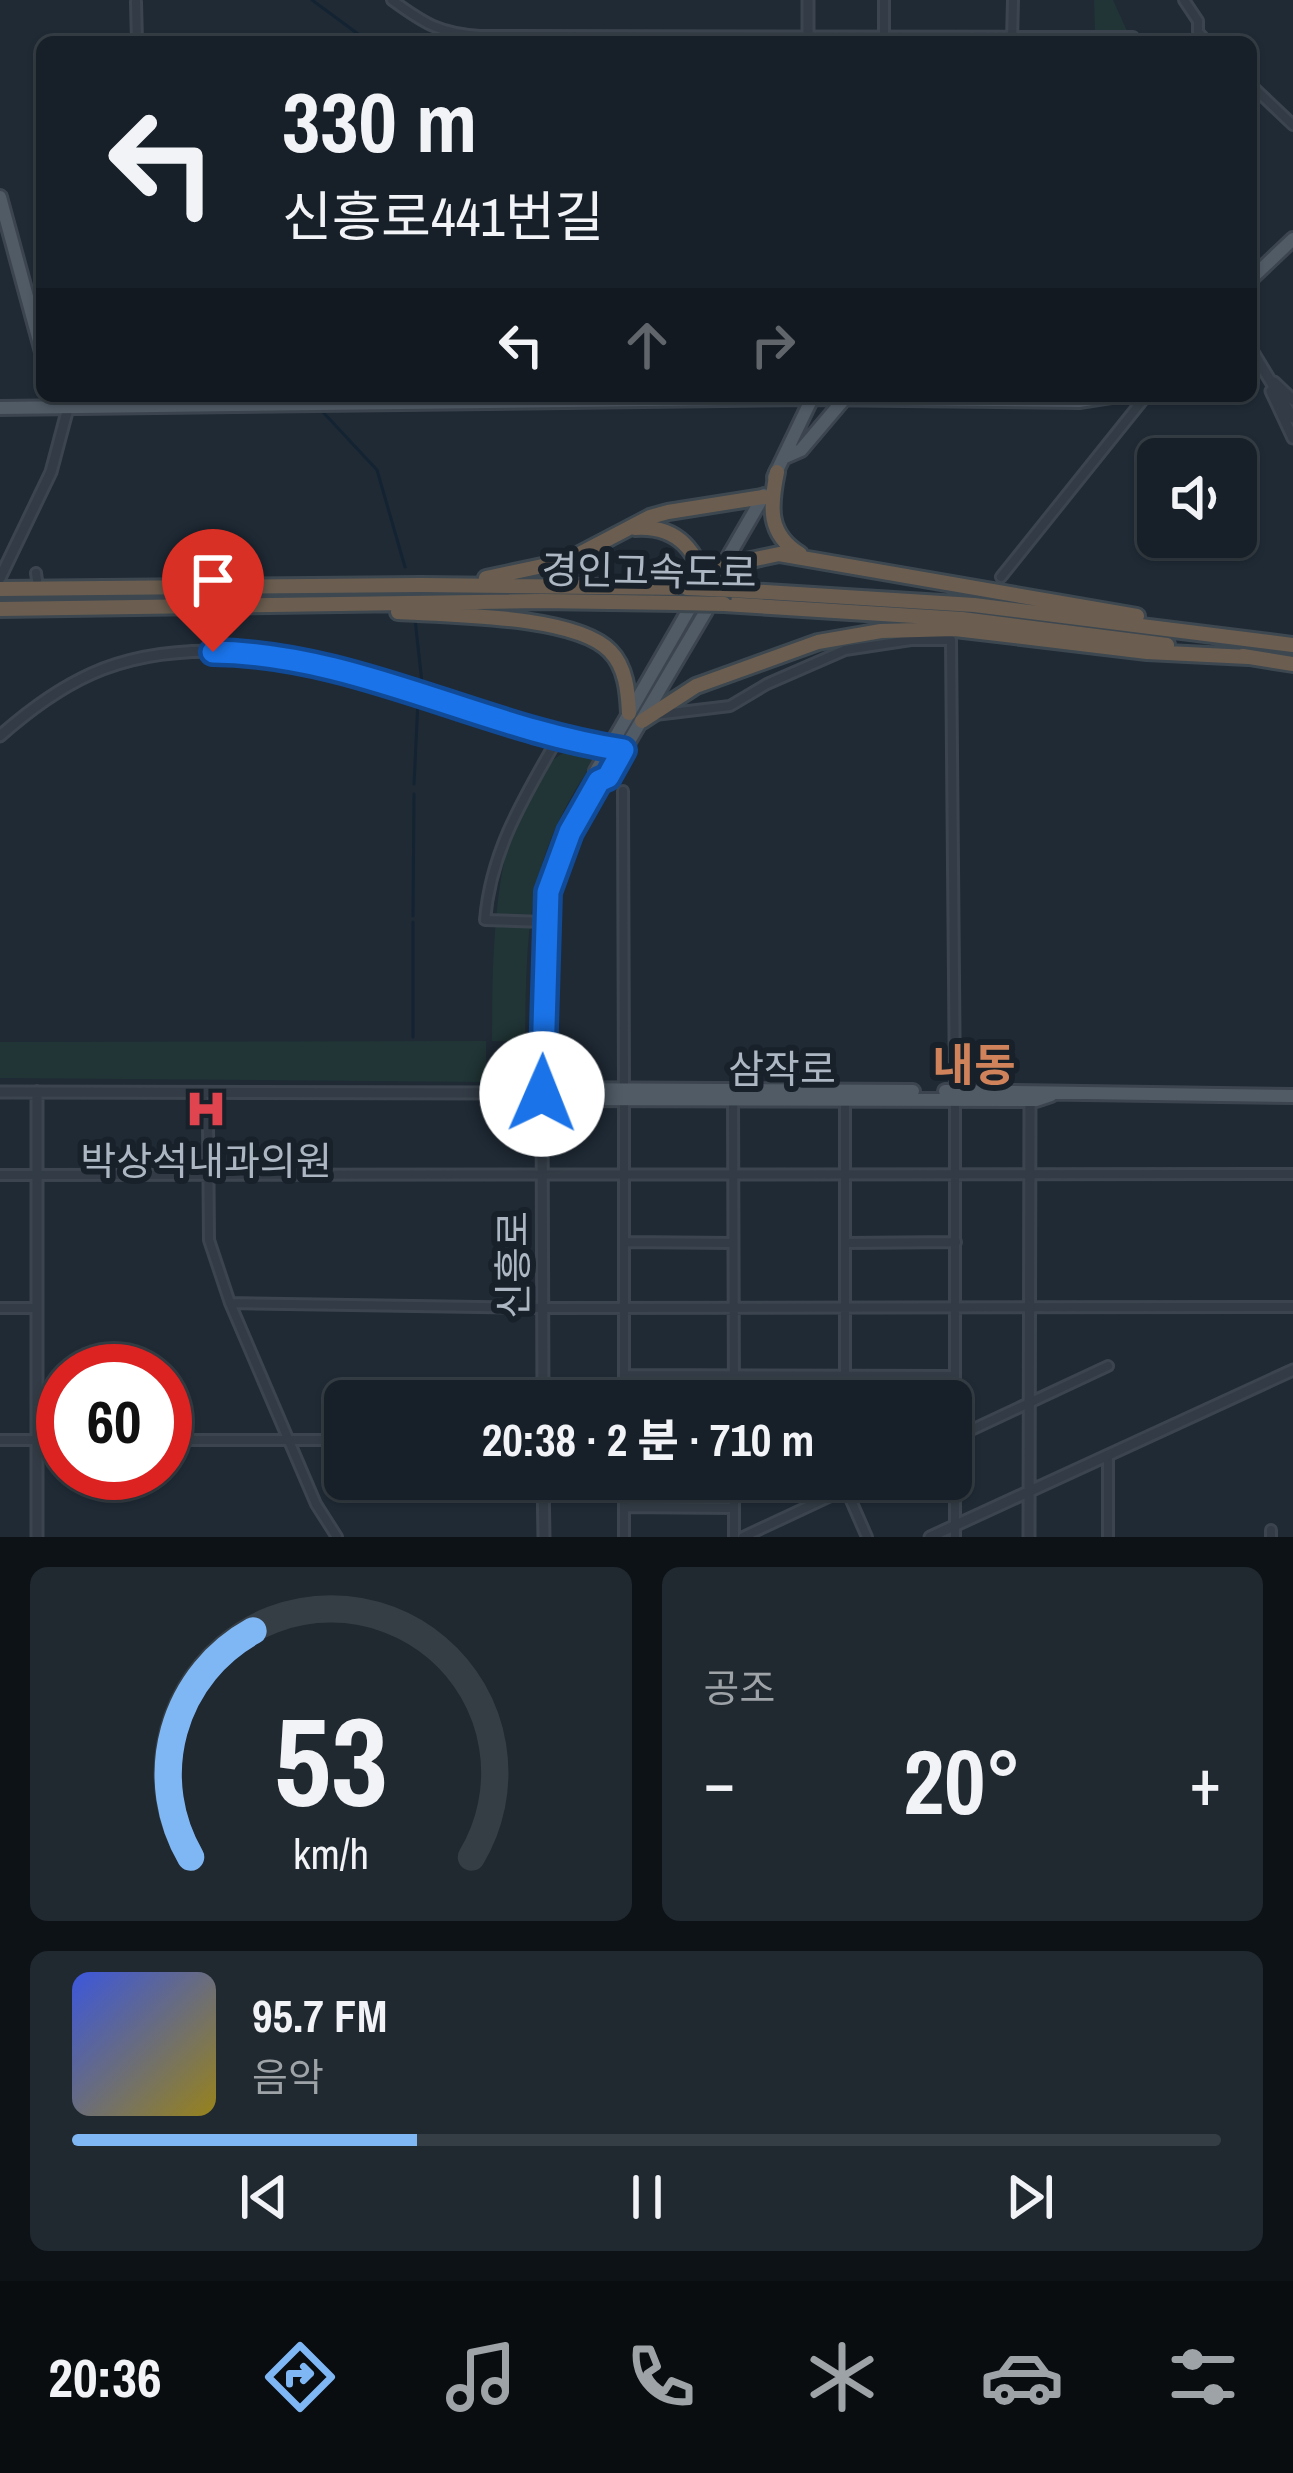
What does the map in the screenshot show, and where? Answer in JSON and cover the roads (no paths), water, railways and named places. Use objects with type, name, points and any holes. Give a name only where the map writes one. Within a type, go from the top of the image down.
[{"type":"highway","points":[[781,465],[771,501],[772,520],[786,545],[810,559]]},
{"type":"highway","points":[[422,585],[540,570],[668,512],[763,497]]},
{"type":"highway","points":[[625,530],[662,530],[683,541],[698,559],[706,595]]},
{"type":"highway","points":[[723,566],[766,555],[810,559],[1248,638]]},
{"type":"highway","name":"경인고속도로","points":[[0,589],[32,581],[687,588],[728,597],[962,619],[1293,664]]},
{"type":"highway","name":"경인고속도로","points":[[8,609],[678,603],[728,597],[974,605],[1293,645]]},
{"type":"highway","points":[[309,605],[484,617],[576,630],[602,643],[618,660],[640,717],[696,686],[818,642],[880,631],[955,629],[1147,652],[1248,657]]},
{"type":"main road","points":[[0,197],[36,330]]},
{"type":"main road","points":[[1257,273],[1293,239]]},
{"type":"main road","points":[[0,408],[64,402]]},
{"type":"main road","name":"신흥로","points":[[542,1094],[544,922],[557,862],[599,781],[608,777],[616,749],[706,611],[706,595],[781,465],[810,402]]},
{"type":"main road","points":[[781,465],[801,450],[842,402]]},
{"type":"main road","name":"삼작로","points":[[542,1094],[1293,1096]]},
{"type":"main road","name":"삼작로","points":[[733,1095],[845,1099],[955,1095]]},
{"type":"street","points":[[392,0],[445,36]]},
{"type":"street","points":[[808,0],[808,36]]},
{"type":"street","points":[[884,0],[884,36]]},
{"type":"street","points":[[1012,36],[1013,0]]},
{"type":"street","points":[[1184,0],[1202,36]]},
{"type":"street","points":[[136,2],[137,36]]},
{"type":"street","points":[[1257,91],[1293,125]]},
{"type":"street","points":[[1257,360],[1293,418]]},
{"type":"street","points":[[1265,374],[1293,400]]},
{"type":"street","points":[[1265,374],[1293,437]]},
{"type":"street","points":[[0,578],[51,472],[64,402]]},
{"type":"street","points":[[1001,577],[1141,402]]},
{"type":"street","points":[[640,717],[730,706],[767,684],[867,644],[953,638],[955,1380]]},
{"type":"street","points":[[0,736],[61,690],[92,673],[137,658],[266,653],[616,749]]},
{"type":"street","points":[[544,922],[485,920],[501,842],[560,736]]},
{"type":"street","points":[[623,791],[624,1380]]},
{"type":"street","name":"삼작로","points":[[0,1092],[514,1094],[520,1088],[542,1094]]},
{"type":"street","points":[[37,1092],[37,1344]]},
{"type":"street","points":[[201,1093],[208,1123],[209,1240],[230,1303],[316,1504],[337,1537]]},
{"type":"street","name":"신흥로","points":[[542,1094],[543,1380]]},
{"type":"street","points":[[733,1095],[734,1380]]},
{"type":"street","points":[[1029,1095],[1029,1537]]},
{"type":"street","points":[[845,1099],[845,1380]]},
{"type":"street","points":[[0,1175],[1293,1174]]},
{"type":"street","points":[[624,1242],[733,1243]]},
{"type":"street","points":[[844,1243],[956,1242]]},
{"type":"street","points":[[230,1303],[543,1308],[1292,1307]]},
{"type":"street","points":[[0,1308],[37,1308]]},
{"type":"street","points":[[972,1430],[1108,1366]]},
{"type":"street","points":[[930,1537],[954,1531],[1293,1370]]},
{"type":"street","points":[[624,1375],[955,1376]]},
{"type":"street","points":[[0,1440],[36,1440]]},
{"type":"street","points":[[192,1440],[324,1440]]},
{"type":"street","points":[[1108,1456],[1108,1537]]},
{"type":"street","points":[[37,1500],[37,1537]]},
{"type":"street","points":[[543,1500],[544,1537]]},
{"type":"street","points":[[624,1500],[624,1537]]},
{"type":"street","points":[[734,1500],[738,1537],[813,1500]]},
{"type":"street","points":[[852,1500],[867,1537]]},
{"type":"street","points":[[954,1500],[954,1531]]},
{"type":"street","points":[[624,1508],[734,1508]]},
{"type":"waterway","points":[[312,0],[361,36]]},
{"type":"waterway","points":[[322,411],[377,470],[405,567]]},
{"type":"waterway","points":[[415,619],[422,683]]},
{"type":"waterway","points":[[414,784],[418,701]]},
{"type":"waterway","points":[[413,916],[414,794]]},
{"type":"waterway","points":[[413,922],[413,1037]]},
{"type":"tunnel","points":[[954,637],[1001,577]]},
{"type":"place","name":"박상석내과의원","points":[[206,1109]]},
{"type":"district","name":"내동","points":[[974,1065]]}]
